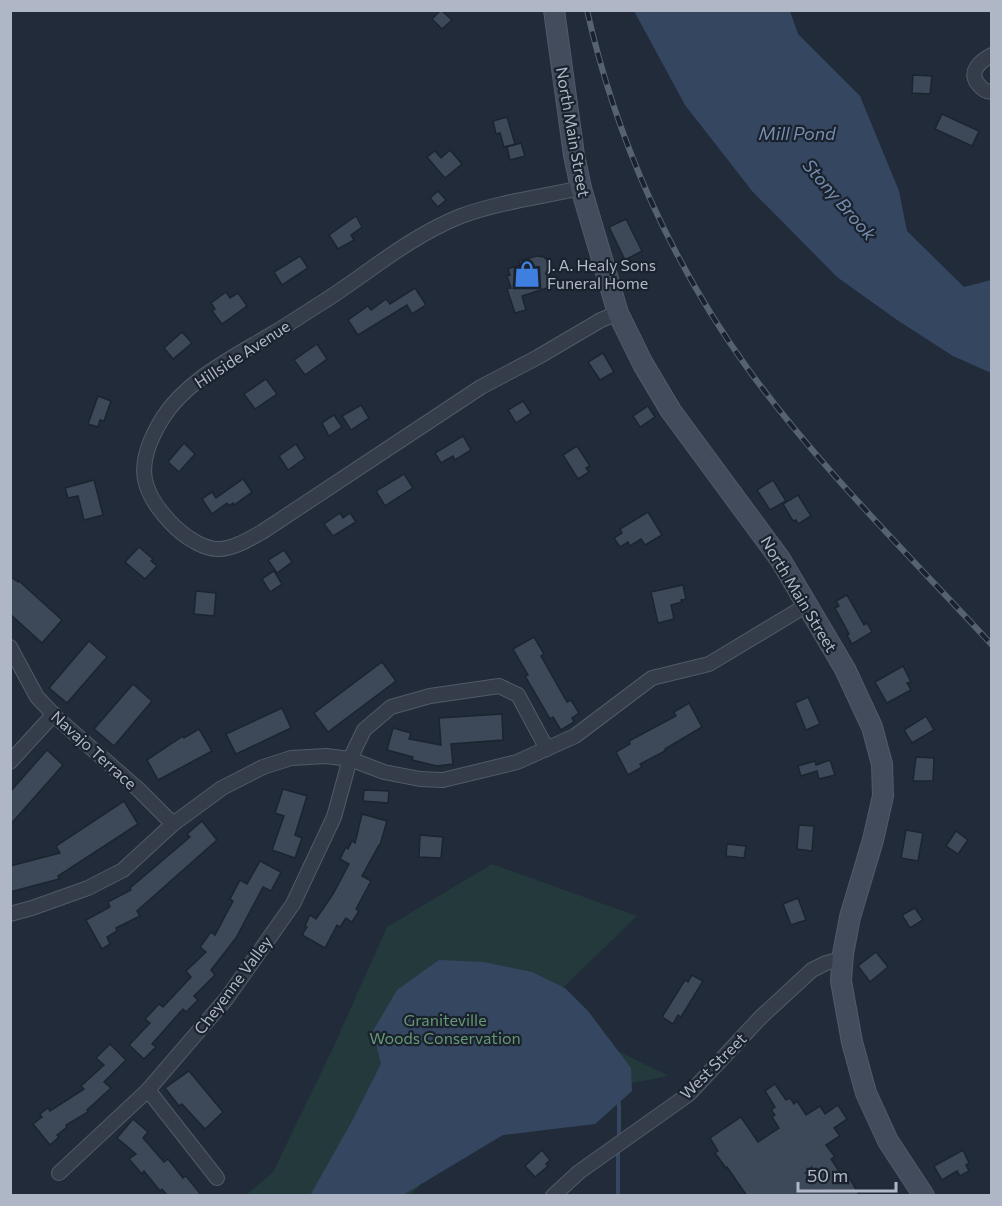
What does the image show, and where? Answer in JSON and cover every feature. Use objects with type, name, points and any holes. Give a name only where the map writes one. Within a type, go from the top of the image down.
[{"type":"main road","name":"North Main Street","points":[[554,10],[574,155],[581,188],[618,313],[643,364],[671,411],[772,546],[846,669],[872,727],[882,764],[883,796],[873,840],[850,917],[842,959],[841,981],[846,1014],[866,1094],[888,1141],[924,1196]]},
{"type":"street","points":[[992,55],[980,63],[974,72],[974,77],[981,88],[986,92],[992,92]]},
{"type":"street","name":"Hillside Avenue","points":[[581,188],[493,206],[458,218],[391,254],[321,303],[227,360],[196,382],[173,404],[162,419],[145,458],[146,489],[161,513],[189,538],[212,549],[236,545],[262,532],[481,387],[601,320],[618,313]]},
{"type":"street","points":[[10,914],[32,909],[88,888],[123,870],[172,824],[222,788],[262,767],[291,758],[326,756],[350,759],[384,771],[411,777],[444,780],[517,762],[575,736],[652,678],[709,664],[807,605]]},
{"type":"street","name":"Navajo Terrace","points":[[10,647],[14,651],[16,671],[37,697],[138,789],[172,824]]},
{"type":"street","name":"Cheyenne Valley","points":[[59,1173],[148,1090],[227,998],[293,904],[334,817],[350,759],[364,730],[391,707],[429,696],[499,686],[518,694],[547,749]]},
{"type":"street","points":[[10,762],[54,714]]},
{"type":"street","name":"West Street","points":[[554,1196],[579,1172],[689,1094],[761,1017],[812,970],[842,959]]},
{"type":"street","points":[[148,1090],[217,1178]]},
{"type":"green space","name":"Graniteville Woods Conservation","points":[[492,864],[637,916],[538,1012],[669,1076],[492,1110],[411,1195],[245,1196],[273,1172],[332,1050],[387,927]]},
{"type":"water","name":"Mill Pond","points":[[634,11],[790,11],[798,34],[860,96],[899,191],[907,231],[964,287],[991,280],[991,373],[953,356],[837,277],[752,191],[685,105]]},
{"type":"water","points":[[439,960],[484,962],[532,972],[565,988],[588,1011],[631,1068],[632,1091],[595,1124],[503,1135],[403,1195],[311,1194],[381,1064],[373,1031],[397,990]]},
{"type":"building","points":[[441,10],[452,20],[442,29],[432,19]]},
{"type":"building","points":[[913,75],[932,76],[930,94],[912,93]]},
{"type":"building","points":[[942,114],[979,131],[972,146],[935,129]]},
{"type":"building","points":[[507,117],[515,144],[504,147],[500,133],[496,134],[493,121]]},
{"type":"building","points":[[521,143],[525,156],[510,160],[507,147]]},
{"type":"building","points":[[450,150],[462,164],[445,178],[427,157],[435,151],[441,158]]},
{"type":"building","points":[[438,191],[446,200],[438,207],[430,198]]},
{"type":"building","points":[[356,216],[362,227],[351,235],[354,240],[338,249],[329,235]]},
{"type":"building","points":[[626,219],[642,251],[625,260],[609,227]]},
{"type":"building","points":[[300,256],[308,268],[282,285],[274,272]]},
{"type":"building","points":[[537,256],[547,260],[551,276],[547,277],[550,287],[522,296],[526,310],[515,313],[507,289],[511,288],[507,276],[510,275],[508,269],[520,265],[519,261]]},
{"type":"building","points":[[415,288],[426,305],[412,314],[407,305],[358,335],[348,320],[368,306],[371,310],[386,299],[390,304]]},
{"type":"building","points":[[226,292],[230,298],[238,293],[247,306],[222,324],[212,311],[215,309],[211,303]]},
{"type":"building","points":[[182,332],[192,343],[173,359],[164,348]]},
{"type":"building","points":[[317,344],[327,359],[305,375],[294,360]]},
{"type":"building","points":[[603,353],[614,372],[600,380],[588,362]]},
{"type":"building","points":[[266,379],[277,394],[255,409],[244,394]]},
{"type":"building","points":[[98,396],[111,401],[104,421],[100,420],[98,427],[88,424]]},
{"type":"building","points":[[523,401],[531,413],[516,423],[508,410]]},
{"type":"building","points":[[361,405],[369,418],[351,430],[342,416]]},
{"type":"building","points":[[648,406],[655,417],[640,427],[633,416]]},
{"type":"building","points":[[334,415],[342,427],[329,436],[322,423]]},
{"type":"building","points":[[463,436],[471,450],[455,460],[453,456],[441,463],[435,453]]},
{"type":"building","points":[[184,443],[195,454],[179,472],[168,462]]},
{"type":"building","points":[[296,444],[305,458],[288,470],[279,456]]},
{"type":"building","points":[[577,446],[590,466],[586,468],[589,472],[578,479],[563,455]]},
{"type":"building","points":[[404,474],[413,488],[385,506],[376,491]]},
{"type":"building","points":[[243,479],[252,492],[234,505],[233,503],[229,506],[227,503],[212,514],[202,499],[212,492],[216,498]]},
{"type":"building","points":[[94,480],[103,515],[84,520],[78,496],[68,498],[65,488]]},
{"type":"building","points":[[773,480],[786,501],[770,510],[757,490]]},
{"type":"building","points":[[798,495],[811,516],[798,524],[796,520],[793,521],[783,504]]},
{"type":"building","points":[[648,512],[662,535],[645,545],[641,539],[630,546],[628,542],[620,547],[614,538],[622,533],[620,529]]},
{"type":"building","points":[[340,513],[343,518],[350,513],[356,522],[333,536],[324,524]]},
{"type":"building","points":[[139,547],[153,559],[151,561],[157,566],[145,579],[125,562]]},
{"type":"building","points":[[284,550],[292,562],[277,573],[268,560]]},
{"type":"building","points":[[274,571],[282,584],[270,592],[262,579]]},
{"type":"building","points":[[10,576],[19,581],[62,620],[42,643],[10,614]]},
{"type":"building","points":[[683,585],[686,599],[671,605],[674,619],[658,623],[651,592]]},
{"type":"building","points":[[196,591],[216,593],[214,616],[194,614]]},
{"type":"building","points":[[847,595],[864,625],[867,623],[872,632],[852,644],[835,608],[839,606],[836,601]]},
{"type":"building","points":[[534,637],[544,654],[541,656],[567,702],[571,700],[579,713],[572,718],[574,722],[561,730],[553,717],[550,719],[525,676],[528,675],[513,649]]},
{"type":"building","points":[[89,641],[107,657],[67,703],[49,688]]},
{"type":"building","points":[[382,662],[396,681],[328,732],[314,713]]},
{"type":"building","points":[[903,666],[911,682],[907,683],[911,690],[887,703],[875,682]]},
{"type":"building","points":[[133,684],[152,701],[114,746],[94,729]]},
{"type":"building","points":[[808,697],[820,724],[806,730],[795,703]]},
{"type":"building","points":[[689,703],[702,727],[640,764],[642,767],[628,775],[616,752],[630,744],[629,741],[676,716],[674,712]]},
{"type":"building","points":[[282,708],[291,728],[236,754],[226,734]]},
{"type":"building","points":[[502,714],[503,740],[451,744],[453,764],[437,766],[412,760],[413,757],[387,750],[393,728],[411,733],[409,739],[441,745],[439,718]]},
{"type":"building","points":[[926,716],[934,730],[912,743],[904,730]]},
{"type":"building","points":[[199,729],[212,751],[158,780],[147,760],[183,736],[184,738]]},
{"type":"building","points":[[47,750],[63,765],[10,825],[10,792]]},
{"type":"building","points":[[916,757],[934,758],[933,781],[913,781]]},
{"type":"building","points":[[830,760],[835,775],[819,779],[817,771],[801,776],[798,766],[815,761],[816,765]]},
{"type":"building","points":[[283,789],[307,796],[295,835],[302,838],[295,858],[272,850],[284,816],[275,813]]},
{"type":"building","points":[[364,790],[389,791],[388,803],[363,801]]},
{"type":"building","points":[[124,801],[138,824],[58,876],[59,879],[10,892],[10,866],[60,853],[56,846]]},
{"type":"building","points":[[362,814],[387,821],[380,845],[362,876],[371,881],[356,909],[359,911],[352,922],[346,918],[340,927],[337,925],[325,948],[302,935],[310,915],[316,919],[349,864],[340,859],[346,847],[348,849],[352,841],[355,843]]},
{"type":"building","points":[[202,821],[217,840],[137,911],[140,916],[116,928],[117,931],[107,937],[110,944],[102,949],[86,920],[110,907],[108,902],[131,890],[130,888],[190,837],[187,834]]},
{"type":"building","points":[[799,825],[814,826],[812,851],[797,849]]},
{"type":"building","points":[[906,830],[923,833],[918,861],[901,858]]},
{"type":"building","points":[[956,831],[968,840],[958,854],[946,846]]},
{"type":"building","points":[[420,835],[443,837],[441,858],[419,857]]},
{"type":"building","points":[[727,844],[746,846],[744,858],[726,856]]},
{"type":"building","points":[[260,861],[281,872],[271,891],[263,887],[236,938],[211,970],[215,975],[194,996],[198,1000],[186,1012],[183,1009],[152,1044],[156,1047],[144,1059],[129,1045],[150,1023],[145,1019],[159,1004],[163,1007],[191,977],[186,971],[206,952],[200,947],[211,932],[215,935],[233,901],[230,899],[240,880],[247,884]]},
{"type":"building","points":[[798,898],[806,920],[791,925],[783,904]]},
{"type":"building","points":[[915,908],[923,920],[910,928],[902,915]]},
{"type":"building","points":[[876,952],[888,967],[870,982],[858,966]]},
{"type":"building","points":[[692,975],[703,981],[681,1017],[678,1015],[673,1024],[662,1017],[685,980],[688,982]]},
{"type":"building","points":[[110,1044],[126,1060],[104,1082],[111,1088],[87,1110],[88,1112],[66,1125],[67,1127],[57,1135],[59,1137],[50,1145],[33,1124],[48,1108],[50,1111],[84,1089],[81,1086],[104,1065],[96,1058]]},
{"type":"building","points":[[189,1071],[223,1112],[205,1129],[182,1104],[179,1106],[165,1088]]},
{"type":"building","points":[[775,1084],[786,1100],[790,1098],[794,1104],[797,1101],[806,1115],[820,1106],[825,1114],[838,1105],[847,1119],[834,1128],[840,1136],[826,1145],[835,1157],[831,1159],[846,1182],[850,1179],[860,1196],[747,1196],[715,1153],[718,1151],[710,1138],[741,1117],[758,1142],[779,1128],[772,1117],[775,1115],[771,1110],[775,1107],[765,1091]]},
{"type":"building","points":[[133,1119],[148,1132],[143,1138],[164,1162],[168,1159],[183,1178],[186,1176],[202,1196],[168,1196],[162,1189],[160,1191],[144,1171],[142,1174],[129,1159],[136,1154],[117,1138]]},
{"type":"building","points":[[542,1150],[550,1160],[546,1164],[548,1166],[535,1177],[525,1166]]},
{"type":"building","points":[[963,1150],[969,1163],[966,1165],[969,1171],[960,1176],[957,1171],[942,1180],[934,1166]]},
{"type":"waterway","points":[[619,1103],[619,1138]]},
{"type":"waterway","points":[[618,1149],[618,1196]]},
{"type":"railway","points":[[587,10],[614,105],[649,198],[694,286],[720,328],[776,406],[835,476],[992,645]]},
{"type":"place","name":"J. A. Healy Sons Funeral Home","points":[[527,274]]},
{"type":"water label","name":"Stony Brook","points":[[839,200]]}]
